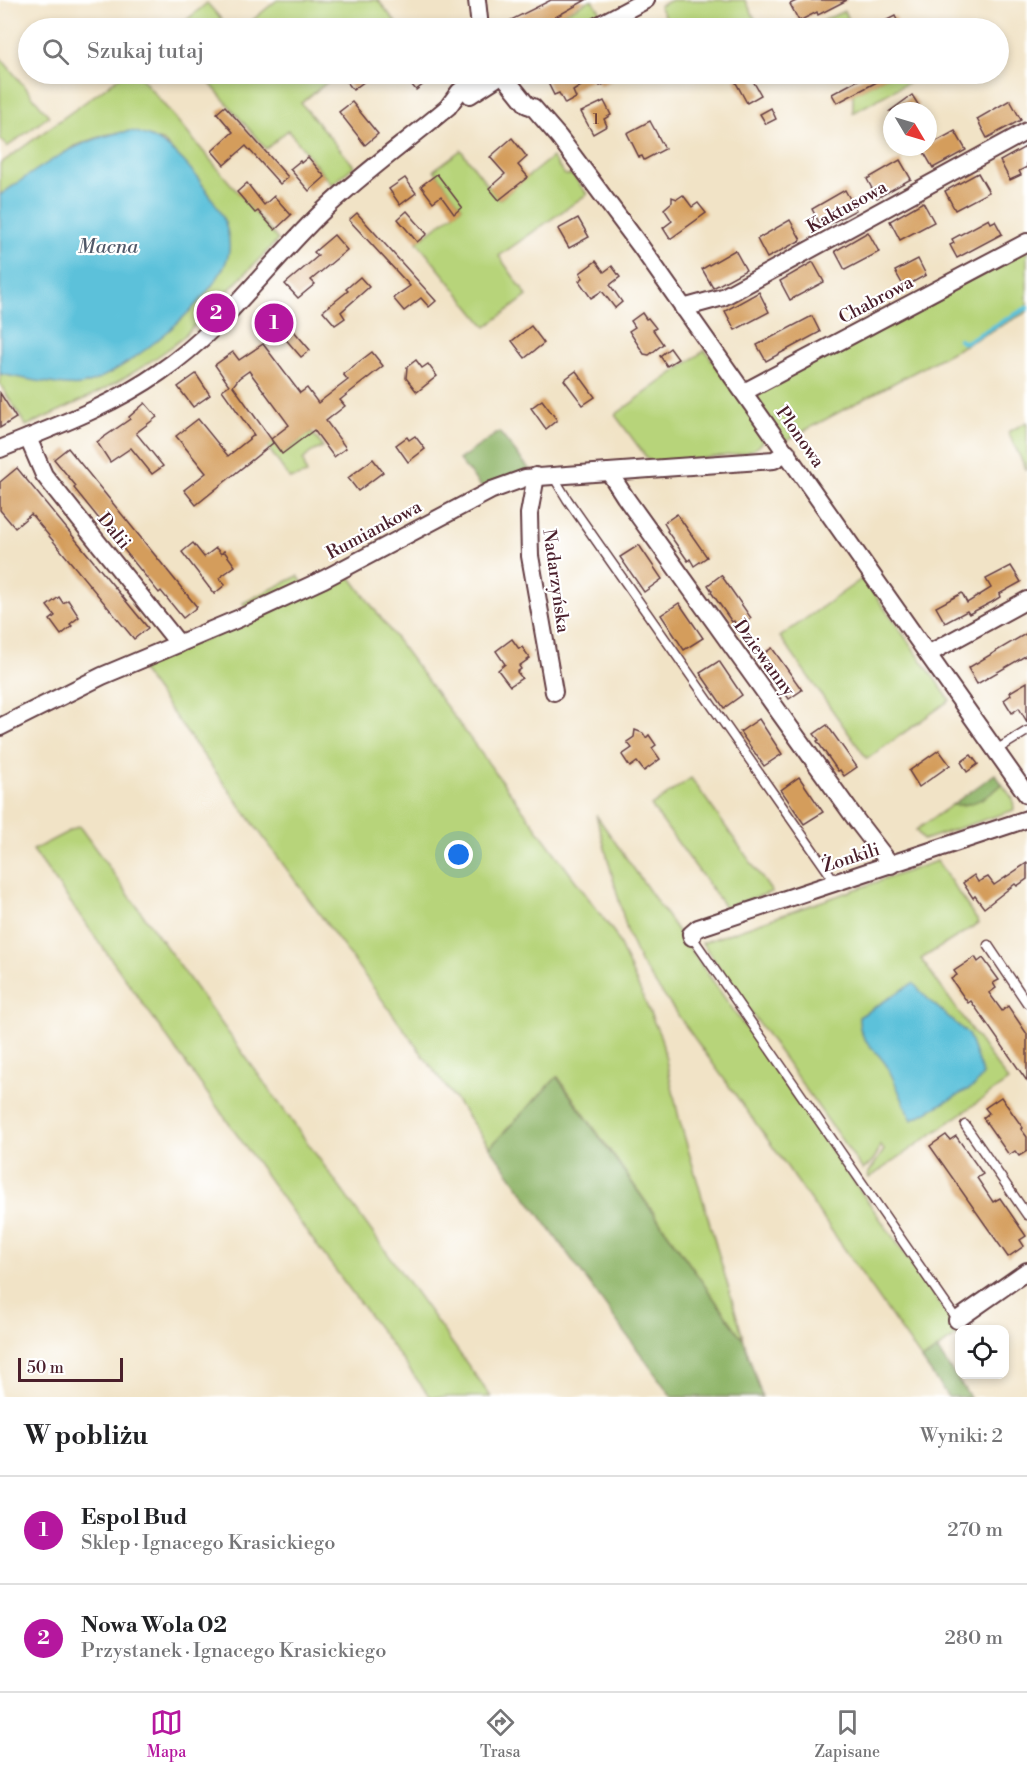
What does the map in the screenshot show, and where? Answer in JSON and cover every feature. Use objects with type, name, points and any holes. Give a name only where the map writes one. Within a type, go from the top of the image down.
[{"type":"street","points":[[612,18],[646,0]]},
{"type":"street","points":[[0,449],[78,417],[139,386],[176,361],[220,321],[324,209],[448,107],[455,105],[486,84]]},
{"type":"street","name":"Plonowa","points":[[508,84],[527,105],[533,107],[577,161],[787,452],[1027,795]]},
{"type":"street","name":"Kaktusowa","points":[[683,308],[723,297],[1027,131]]},
{"type":"street","name":"Chabrowa","points":[[744,392],[1027,242]]},
{"type":"street","name":"Dalii","points":[[28,438],[44,475],[179,644]]},
{"type":"street","name":"Rumiankowa","points":[[0,727],[102,676],[324,579],[492,490],[536,476],[774,460],[787,452]]},
{"type":"street","name":"Dziewanny","points":[[609,472],[631,507],[891,865]]},
{"type":"street","name":"Nadarzyńska","points":[[536,476],[529,514],[530,556],[554,692]]},
{"type":"street","points":[[928,654],[1027,600]]},
{"type":"street","name":"Żonkili","points":[[692,937],[691,934],[698,928],[1027,819]]},
{"type":"street","points":[[957,1320],[1026,1273]]},
{"type":"lane","points":[[553,475],[567,499],[836,883]]},
{"type":"lane","points":[[996,750],[1027,731]]},
{"type":"lane","points":[[692,937],[957,1320]]},
{"type":"lane","points":[[988,945],[1027,1003]]},
{"type":"lane","points":[[964,1125],[1027,1215]]},
{"type":"green space","points":[[277,0],[378,0],[392,18],[255,18]]},
{"type":"green space","points":[[590,0],[604,16],[600,18],[555,18]]},
{"type":"green space","points":[[672,0],[745,0],[755,18],[666,18],[659,6]]},
{"type":"green space","points":[[207,3],[220,18],[189,18]]},
{"type":"green space","points":[[844,11],[848,18],[829,18]]},
{"type":"green space","points":[[0,57],[18,79],[18,84],[22,84],[49,116],[7,147],[0,138]]},
{"type":"green space","points":[[110,84],[146,84],[278,240],[180,340],[162,354],[106,388],[26,426],[0,384],[0,374],[80,385],[109,373],[127,363],[223,268],[229,250],[210,195],[194,173],[164,142],[131,131],[105,135],[75,146],[0,195],[0,164]]},
{"type":"green space","points":[[211,84],[325,84],[301,103],[354,166],[332,185],[288,130],[266,149]]},
{"type":"green space","points":[[872,84],[905,84],[853,113],[853,94]]},
{"type":"green space","points":[[461,150],[499,200],[552,157],[565,175],[573,175],[587,194],[499,256],[527,296],[486,327],[417,242],[462,207],[434,170]]},
{"type":"green space","points":[[1027,248],[1027,312],[785,441],[757,400],[760,389]]},
{"type":"green space","points":[[705,350],[766,435],[758,447],[745,453],[652,465],[615,415]]},
{"type":"green space","points":[[1027,422],[1027,471],[1008,432]]},
{"type":"green space","points":[[312,432],[323,447],[310,453],[303,460],[307,474],[290,479],[269,449],[269,440],[271,439],[282,454]]},
{"type":"green space","points":[[499,432],[530,470],[484,490],[459,460]]},
{"type":"green space","points":[[349,575],[615,934],[661,1038],[679,1118],[744,1341],[558,1077],[490,1147],[138,666],[271,612]]},
{"type":"green space","points":[[298,576],[303,583],[247,610],[243,603]]},
{"type":"green space","points":[[863,578],[950,700],[867,759],[780,637]]},
{"type":"green space","points":[[995,774],[1002,784],[991,793],[973,803],[952,805]]},
{"type":"green space","points":[[691,778],[772,892],[725,907],[651,806]]},
{"type":"green space","points":[[1002,784],[1013,799],[1014,810],[923,840],[916,830],[952,805],[968,804],[994,791]]},
{"type":"green space","points":[[596,815],[955,1325],[955,1337],[922,1360],[783,1161],[641,964],[628,934]]},
{"type":"green space","points":[[79,826],[491,1397],[430,1397],[298,1220],[33,850]]},
{"type":"green space","points":[[937,861],[979,923],[921,959],[1008,1081],[869,1178],[868,1174],[884,1150],[880,1145],[874,1159],[863,1170],[702,943]]},
{"type":"green space","points":[[557,1077],[744,1341],[762,1397],[672,1397],[490,1147]]},
{"type":"green space","points":[[937,1350],[955,1379],[957,1379],[970,1397],[948,1397],[922,1360]]},
{"type":"water","name":"Macna","points":[[131,131],[161,142],[178,155],[210,196],[224,221],[229,240],[229,250],[223,268],[192,309],[169,330],[145,350],[99,379],[74,386],[0,374],[0,195],[78,146],[112,134]]},
{"type":"water","points":[[913,983],[968,1034],[983,1075],[975,1086],[912,1120],[884,1061],[865,1040],[859,1017]]},
{"type":"building","points":[[551,0],[586,0],[554,18],[515,18]]},
{"type":"building","points":[[798,0],[847,0],[818,15],[817,12],[805,18],[797,18],[790,4]]},
{"type":"building","points":[[348,84],[361,84],[353,90]]},
{"type":"building","points":[[411,84],[424,84],[416,90]]},
{"type":"building","points":[[548,84],[584,84],[573,91],[576,98],[565,104],[559,93],[554,95]]},
{"type":"building","points":[[737,84],[755,84],[761,95],[747,103]]},
{"type":"building","points":[[850,84],[873,84],[837,103],[832,94]]},
{"type":"building","points":[[912,95],[916,102],[902,102]]},
{"type":"building","points":[[1010,100],[1021,120],[987,138],[977,119]]},
{"type":"building","points":[[604,101],[611,115],[604,119],[607,126],[593,134],[581,112]]},
{"type":"building","points":[[352,102],[378,134],[365,145],[339,112]]},
{"type":"building","points":[[225,106],[288,177],[280,184],[246,146],[224,165],[212,151],[233,132],[217,113]]},
{"type":"building","points":[[771,108],[776,119],[766,124],[760,114]]},
{"type":"building","points":[[650,121],[665,149],[644,160],[642,156],[639,157],[627,133]]},
{"type":"building","points":[[955,131],[966,150],[933,168],[926,156],[937,156],[937,141]]},
{"type":"building","points":[[512,138],[527,157],[518,165],[528,177],[499,200],[489,188],[505,174],[490,157]]},
{"type":"building","points":[[1027,146],[1027,167],[1019,171],[1021,175],[1010,180],[1000,161]]},
{"type":"building","points":[[308,157],[325,177],[309,191],[290,169]]},
{"type":"building","points":[[900,160],[911,179],[877,198],[867,179]]},
{"type":"building","points":[[978,173],[989,192],[955,210],[945,191]]},
{"type":"building","points":[[437,174],[462,207],[454,214],[441,196],[433,202],[421,186]]},
{"type":"building","points":[[405,178],[416,193],[400,205],[389,189]]},
{"type":"building","points":[[247,183],[264,205],[274,196],[291,215],[275,230],[258,211],[255,213],[237,192]]},
{"type":"building","points":[[845,190],[856,210],[822,228],[812,209]]},
{"type":"building","points":[[683,195],[692,207],[698,203],[706,213],[670,239],[663,228],[672,221],[664,209],[672,202],[672,197],[677,199]]},
{"type":"building","points":[[923,202],[934,222],[900,240],[890,221]]},
{"type":"building","points":[[407,211],[427,234],[417,242],[398,219]]},
{"type":"building","points":[[357,213],[436,301],[429,307],[421,298],[404,311],[393,298],[410,286],[349,220]]},
{"type":"building","points":[[578,218],[589,237],[569,248],[558,229]]},
{"type":"building","points":[[989,219],[991,223],[995,221],[1002,234],[957,258],[950,245],[954,243],[952,239]]},
{"type":"building","points":[[790,220],[801,240],[767,258],[757,239]]},
{"type":"building","points":[[868,232],[879,252],[845,270],[835,251]]},
{"type":"building","points":[[334,235],[347,250],[311,280],[315,284],[298,298],[285,284],[318,256],[314,252]]},
{"type":"building","points":[[735,250],[746,270],[713,288],[702,269]]},
{"type":"building","points":[[918,259],[926,275],[904,287],[895,271]]},
{"type":"building","points":[[596,261],[604,272],[612,266],[620,277],[610,285],[622,302],[615,308],[602,291],[591,298],[579,281],[583,278],[580,273]]},
{"type":"building","points":[[813,262],[824,282],[790,300],[780,281]]},
{"type":"building","points":[[360,277],[369,287],[341,312],[345,318],[335,325],[323,311],[348,291],[346,289]]},
{"type":"building","points":[[759,292],[769,312],[735,330],[725,311]]},
{"type":"building","points":[[274,304],[310,350],[301,357],[283,336],[277,342],[257,317]]},
{"type":"building","points":[[642,313],[656,328],[653,330],[663,344],[649,355],[644,354],[629,331],[635,327],[631,321]]},
{"type":"building","points":[[812,316],[820,332],[766,361],[757,345]]},
{"type":"building","points":[[531,326],[544,343],[525,358],[512,341]]},
{"type":"building","points":[[263,344],[300,393],[307,388],[318,403],[348,380],[343,374],[372,352],[383,366],[340,400],[345,406],[326,421],[346,448],[334,457],[314,430],[282,454],[271,439],[273,443],[196,505],[184,490],[206,473],[176,436],[198,419],[228,456],[254,435],[222,390],[229,385],[215,365],[233,352],[239,360]],"holes":[[[249,371],[289,425],[271,439],[233,386]]]},
{"type":"building","points":[[670,348],[678,359],[667,366],[660,356]]},
{"type":"building","points":[[416,360],[422,368],[428,364],[437,376],[417,392],[406,378],[407,367]]},
{"type":"building","points":[[576,371],[595,397],[583,405],[564,380]]},
{"type":"building","points":[[196,374],[210,395],[193,407],[178,387]]},
{"type":"building","points":[[0,393],[16,418],[0,428]]},
{"type":"building","points":[[542,400],[557,420],[546,429],[531,408]]},
{"type":"building","points":[[145,403],[157,417],[136,433],[163,466],[152,474],[131,448],[110,462],[97,442],[130,419],[129,417]]},
{"type":"building","points":[[415,436],[425,449],[408,462],[396,445],[407,437],[409,440]]},
{"type":"building","points":[[68,448],[197,607],[183,618],[161,591],[159,593],[74,488],[76,486],[54,459]]},
{"type":"building","points":[[373,459],[383,472],[358,491],[348,478]]},
{"type":"building","points":[[17,468],[148,628],[134,639],[31,514],[15,528],[0,510],[0,482]]},
{"type":"building","points":[[677,514],[707,557],[694,566],[667,531],[664,523]]},
{"type":"building","points":[[193,543],[204,557],[216,548],[221,554],[224,551],[235,566],[219,578],[225,585],[214,594],[182,552]]},
{"type":"building","points":[[639,545],[662,579],[644,592],[620,557]]},
{"type":"building","points":[[1011,566],[1021,582],[999,594],[1000,597],[992,602],[969,614],[967,611],[945,623],[936,607],[962,593],[967,603],[991,588],[986,579]]},
{"type":"building","points":[[721,575],[751,618],[738,627],[734,621],[732,622],[708,585]]},
{"type":"building","points":[[59,597],[63,603],[68,600],[79,617],[61,635],[50,620],[55,616],[47,606]]},
{"type":"building","points":[[679,603],[703,638],[684,650],[661,615]]},
{"type":"building","points":[[1027,633],[1027,655],[977,684],[968,668]]},
{"type":"building","points":[[512,639],[530,658],[519,666],[521,669],[517,672],[522,678],[510,686],[498,670],[505,664],[496,651]]},
{"type":"building","points":[[772,648],[802,690],[789,699],[785,693],[783,694],[759,657]]},
{"type":"building","points":[[719,661],[742,695],[724,708],[700,673]]},
{"type":"building","points":[[1027,682],[1027,722],[1019,708],[1012,713],[1004,700],[1011,695],[1010,692]]},
{"type":"building","points":[[759,719],[782,754],[764,766],[740,732]]},
{"type":"building","points":[[827,725],[857,767],[844,776],[840,770],[838,771],[814,734]]},
{"type":"building","points":[[635,730],[643,733],[646,738],[649,735],[656,745],[652,748],[660,759],[644,771],[637,762],[630,767],[622,755],[632,748],[627,742],[634,737]]},
{"type":"building","points":[[939,750],[950,765],[919,787],[909,771]]},
{"type":"building","points":[[971,755],[978,764],[967,772],[961,762]]},
{"type":"building","points":[[799,777],[823,812],[804,824],[781,790]]},
{"type":"building","points":[[1027,863],[1027,879],[1017,886],[1015,884],[984,908],[975,896],[973,898],[963,883],[974,875],[978,882],[988,877],[994,885]]},
{"type":"building","points":[[975,957],[978,962],[983,958],[999,980],[993,983],[996,988],[989,993],[1002,1011],[1008,1006],[1027,1034],[1027,1081],[971,1001],[968,1003],[951,979],[957,975],[954,971]]},
{"type":"building","points":[[1001,1097],[1027,1137],[1027,1151],[1019,1156],[1015,1151],[1009,1155],[983,1118],[989,1113],[985,1108]]},
{"type":"building","points":[[946,1135],[950,1140],[956,1136],[983,1174],[977,1178],[993,1202],[1000,1198],[1026,1236],[1020,1240],[1024,1246],[1008,1257],[930,1146]]},
{"type":"waterway","points":[[959,339],[966,342],[1027,308]]},
{"type":"place","name":"Nowa Wola 02","points":[[216,313]]},
{"type":"place","name":"Espol Bud","points":[[274,323]]}]
